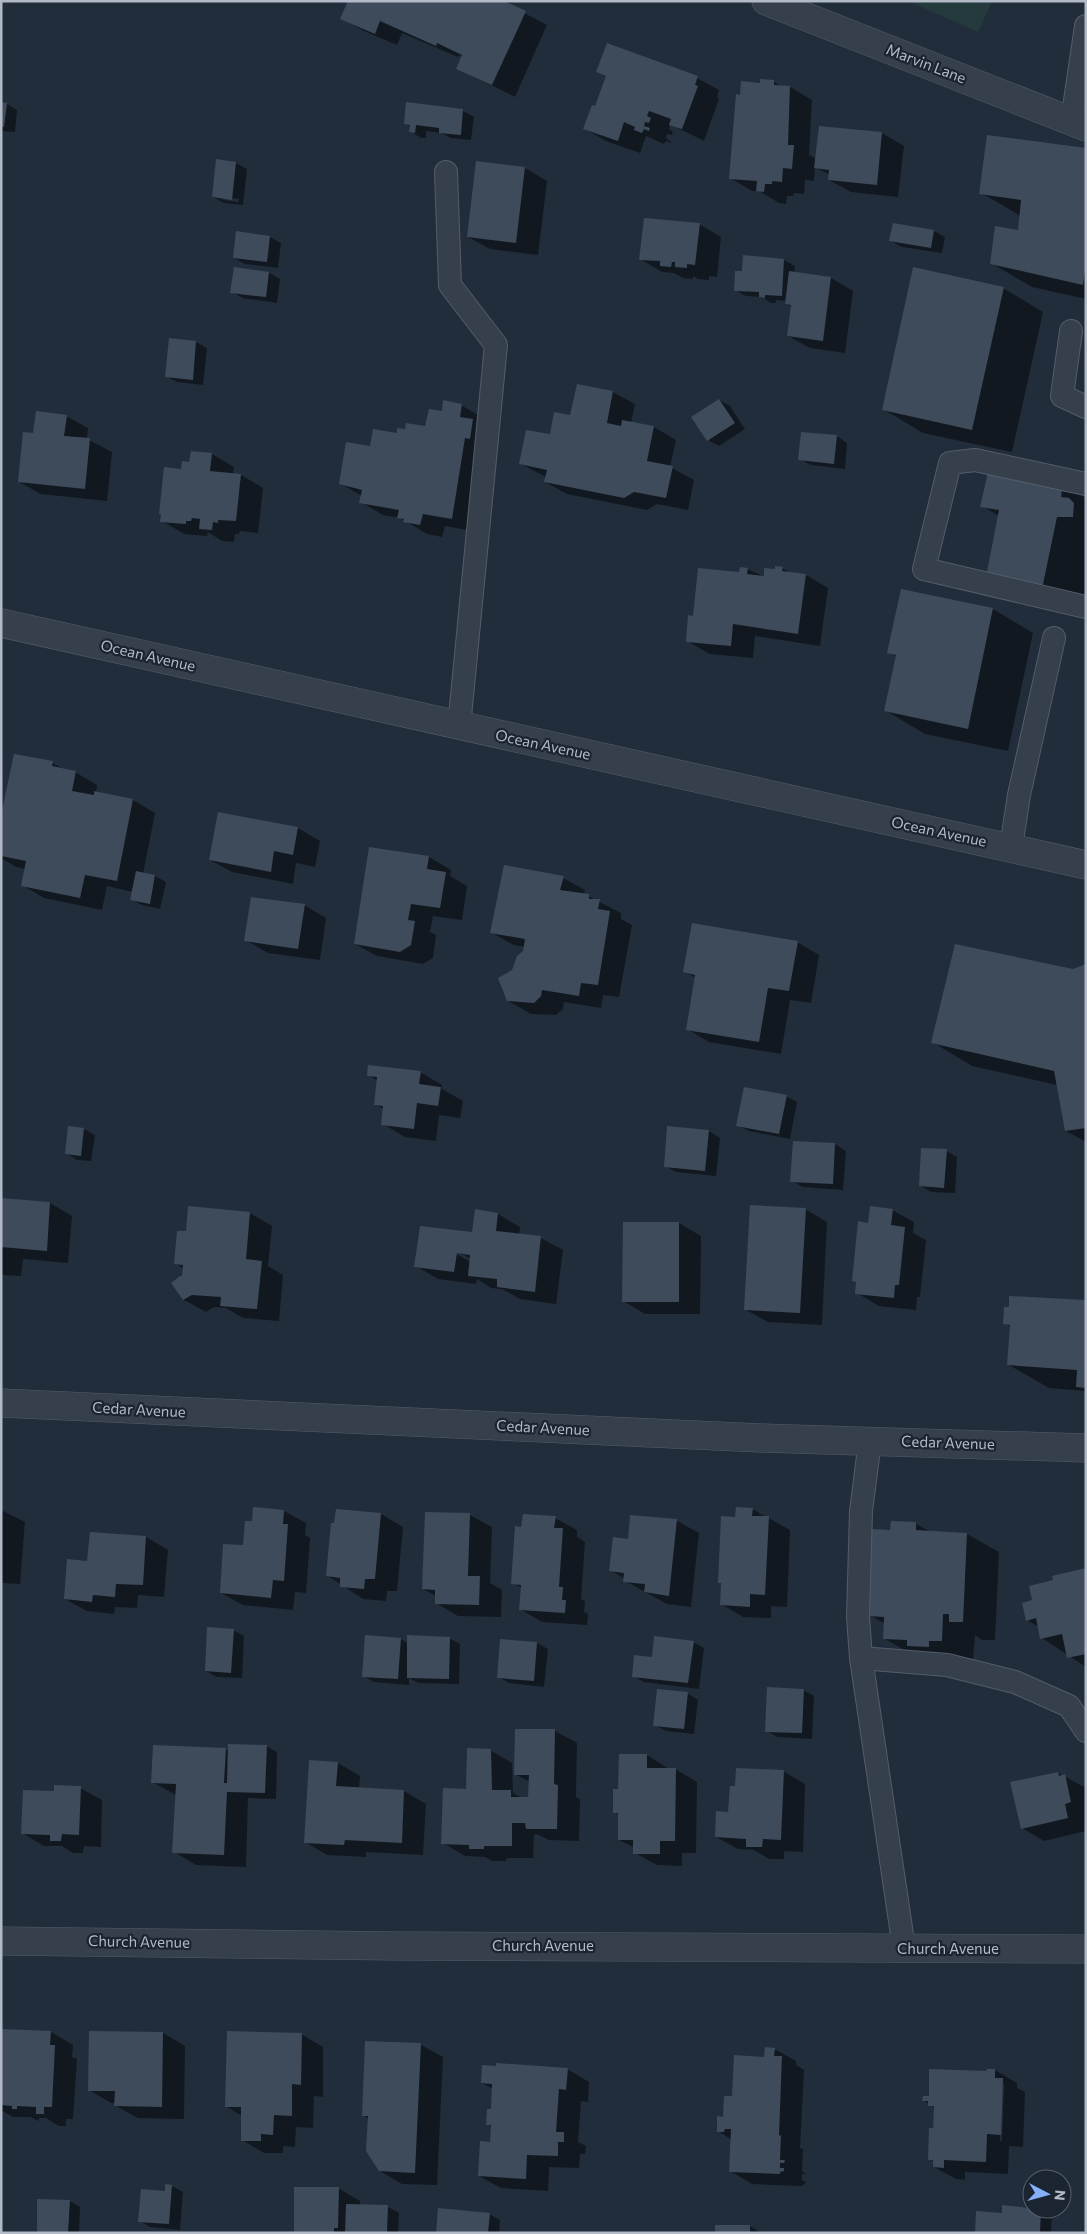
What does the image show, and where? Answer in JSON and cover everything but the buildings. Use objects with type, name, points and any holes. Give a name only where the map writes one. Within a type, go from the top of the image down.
[{"type":"street","name":"Marvin Lane","points":[[766,1],[1079,124]]},
{"type":"street","name":"Ocean Avenue","points":[[1,623],[459,727],[1086,865]]},
{"type":"street","name":"Cedar Avenue","points":[[1,1403],[870,1441],[1086,1448]]},
{"type":"street","name":"Church Avenue","points":[[1,1941],[398,1946],[1086,1949]]},
{"type":"lane","points":[[1079,124],[1086,26]]},
{"type":"lane","points":[[446,172],[450,285],[496,345],[459,727]]},
{"type":"lane","points":[[1072,331],[1062,396],[1086,407]]},
{"type":"lane","points":[[1086,484],[975,460],[950,463],[924,570],[1086,607]]},
{"type":"lane","points":[[1011,847],[1019,795],[1054,638]]},
{"type":"lane","points":[[870,1441],[861,1512],[858,1617],[861,1658],[904,1948]]},
{"type":"lane","points":[[861,1658],[947,1665],[1015,1682],[1069,1706],[1086,1731]]},
{"type":"green space","points":[[908,1],[992,1],[978,32]]}]
